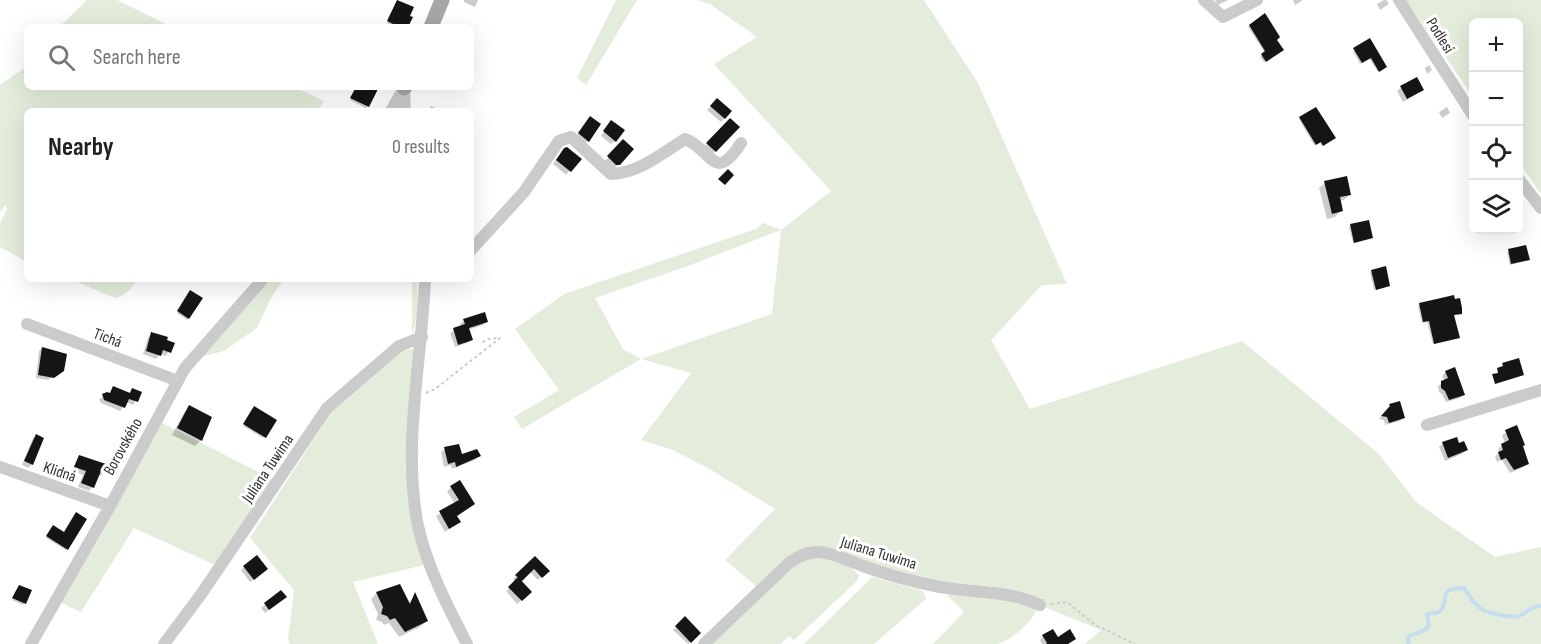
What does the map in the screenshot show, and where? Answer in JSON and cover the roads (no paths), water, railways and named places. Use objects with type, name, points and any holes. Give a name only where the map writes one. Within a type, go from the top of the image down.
[{"type":"main road","points":[[431,24],[442,0]]},
{"type":"street","points":[[1204,0],[1224,17],[1257,0]]},
{"type":"street","name":"Podlesí","points":[[1399,0],[1469,111]]},
{"type":"street","points":[[393,108],[404,90]]},
{"type":"street","points":[[405,90],[405,108]]},
{"type":"street","points":[[474,247],[524,192],[559,141],[571,137],[611,174],[624,173],[643,165],[685,140],[694,142],[712,161],[721,163],[732,157],[741,143]]},
{"type":"street","points":[[1520,180],[1541,208]]},
{"type":"street","name":"Borovského","points":[[31,644],[185,368],[260,282]]},
{"type":"street","points":[[425,282],[412,473],[414,503],[419,529],[435,578],[467,644]]},
{"type":"street","name":"Tichá","points":[[27,324],[178,381]]},
{"type":"street","name":"Juliana Tuwima","points":[[164,644],[202,593],[327,408],[399,346],[422,337]]},
{"type":"street","points":[[1427,425],[1541,390]]},
{"type":"street","name":"Klidná","points":[[0,467],[110,506]]},
{"type":"street","name":"Juliana Tuwima","points":[[704,644],[789,563],[801,555],[816,551],[939,587],[996,592],[1026,598],[1040,605]]},
{"type":"waterway","points":[[1409,644],[1407,640],[1409,636],[1429,626],[1427,614],[1440,612],[1447,592],[1456,588],[1464,588],[1480,608],[1490,613],[1517,617],[1532,608],[1541,606]]}]
